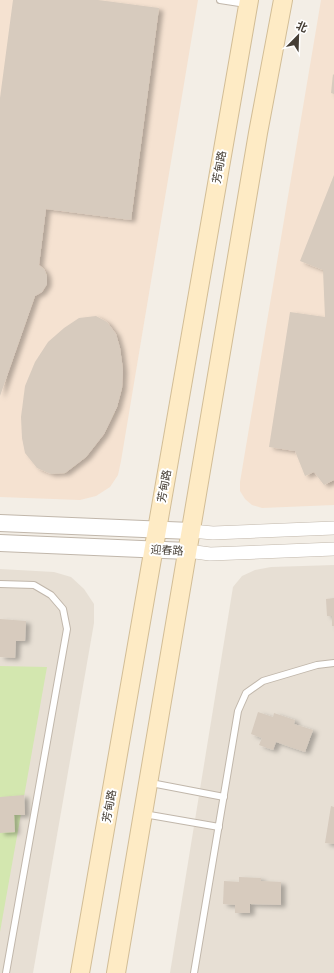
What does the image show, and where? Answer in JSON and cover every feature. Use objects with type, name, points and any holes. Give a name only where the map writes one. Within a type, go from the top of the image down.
[{"type":"main road","points":[[116,973],[258,133],[283,0]]},
{"type":"main road","name":"芳甸路","points":[[80,973],[248,2]]},
{"type":"street","name":"迎春路","points":[[0,523],[213,533],[334,528]]},
{"type":"street","name":"迎春路","points":[[0,543],[188,551],[210,554],[334,549]]},
{"type":"lane","points":[[220,0],[248,2]]},
{"type":"lane","points":[[0,584],[34,585],[51,595],[63,609],[67,629],[6,973]]},
{"type":"lane","points":[[194,973],[238,712],[246,693],[263,681],[317,665],[334,663]]},
{"type":"lane","points":[[148,783],[224,797]]},
{"type":"lane","points":[[143,813],[219,827]]},
{"type":"shaded area","points":[[0,0],[198,0],[118,475],[110,487],[96,496],[80,500],[0,497]]},
{"type":"shaded area","points":[[321,0],[334,0],[334,505],[262,508],[252,505],[245,499],[240,491],[240,482]]},
{"type":"shaded area","points":[[334,565],[334,973],[170,973],[233,587],[242,576],[255,570],[271,567]]},
{"type":"shaded area","points":[[0,569],[54,572],[71,577],[84,589],[94,604],[94,623],[33,973],[0,973]]},
{"type":"green space","points":[[0,666],[47,667],[0,932]]},
{"type":"building","points":[[13,0],[98,0],[159,8],[131,220],[46,209],[39,265],[44,269],[47,276],[47,284],[42,292],[35,296],[0,396],[0,98]]},
{"type":"building","points":[[333,74],[334,75],[334,94],[331,93]]},
{"type":"building","points":[[334,175],[334,480],[324,485],[314,472],[305,476],[295,451],[269,447],[290,312],[325,317],[323,270],[300,261]]},
{"type":"building","points":[[96,316],[107,322],[116,334],[120,348],[123,370],[122,388],[117,407],[104,434],[86,457],[65,473],[51,474],[37,468],[25,453],[22,438],[21,417],[25,386],[35,362],[48,342],[64,328],[79,318]]},
{"type":"building","points":[[334,598],[334,626],[332,626],[332,616],[327,616],[326,599]]},
{"type":"building","points":[[0,619],[26,621],[25,641],[16,641],[15,658],[0,657]]},
{"type":"building","points":[[258,712],[273,717],[274,713],[295,720],[294,724],[313,730],[305,752],[276,742],[273,750],[259,745],[262,738],[251,734]]},
{"type":"building","points":[[24,795],[25,815],[14,815],[15,832],[0,833],[0,797]]},
{"type":"building","points":[[331,806],[334,807],[334,844],[325,843]]},
{"type":"building","points":[[239,877],[261,878],[261,881],[281,882],[281,905],[250,904],[250,913],[235,913],[235,905],[223,904],[224,881],[239,882]]}]
